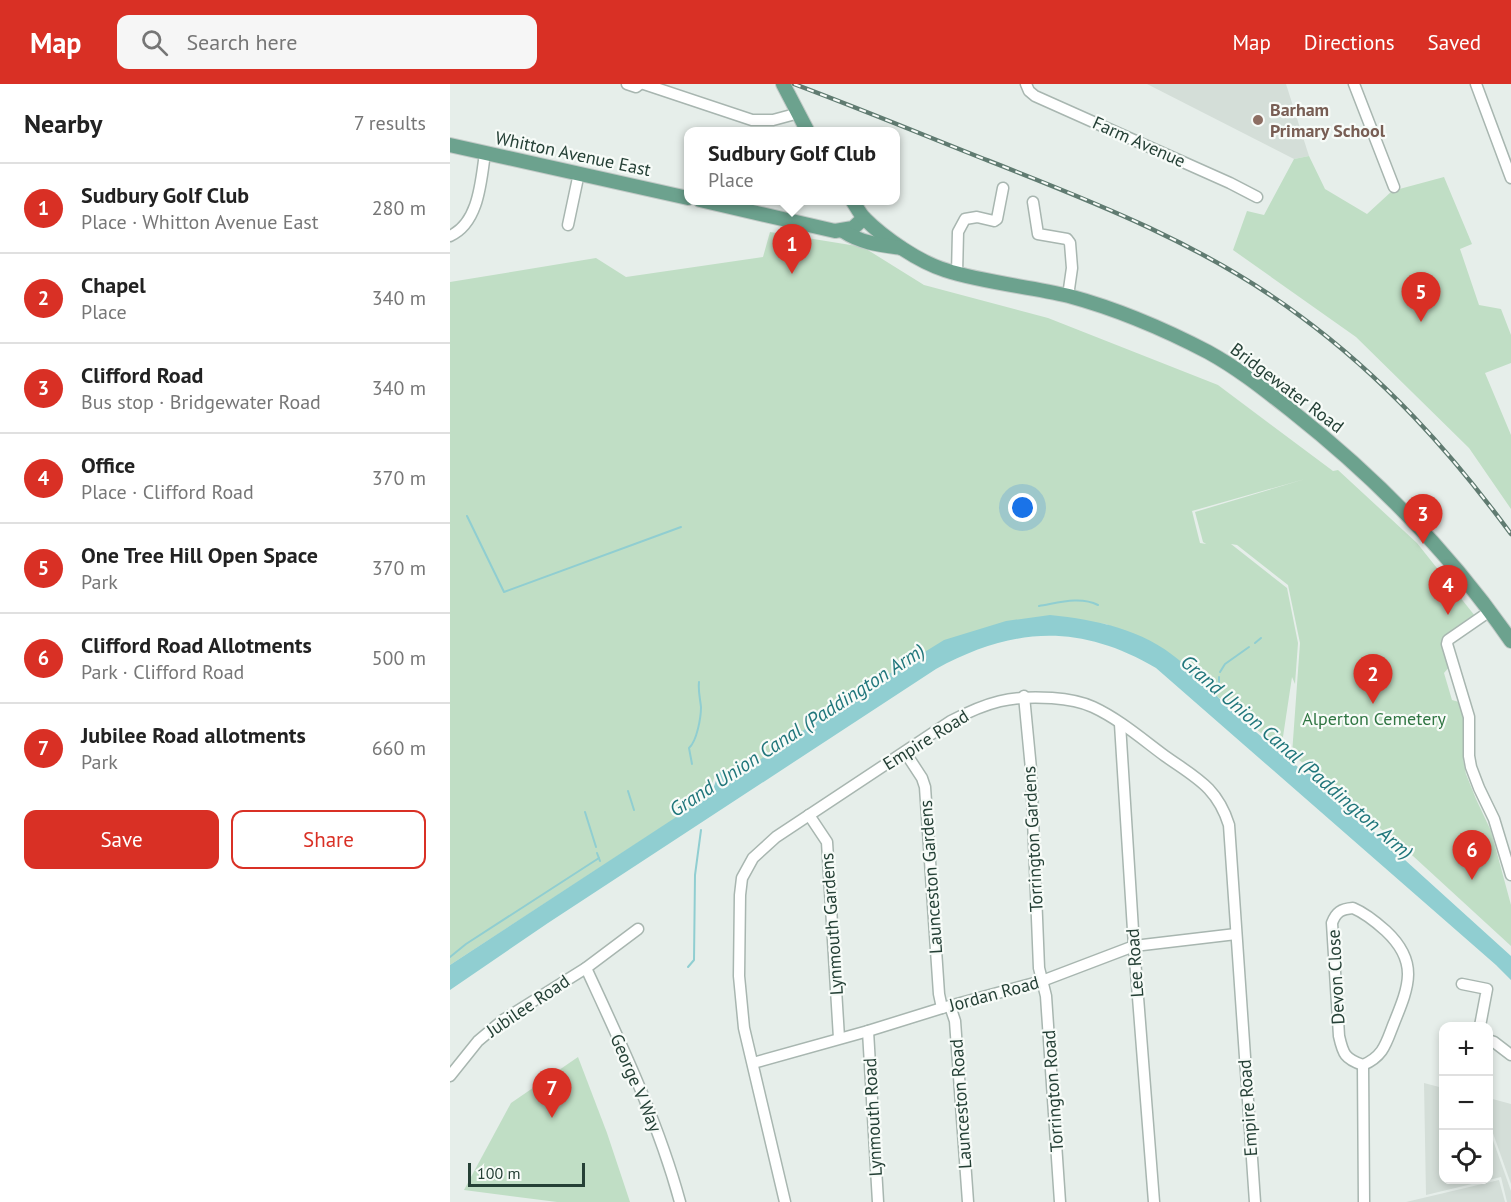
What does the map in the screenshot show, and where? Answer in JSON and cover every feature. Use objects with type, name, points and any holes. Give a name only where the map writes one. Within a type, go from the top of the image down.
[{"type":"main road","points":[[783,84],[805,127]]},
{"type":"main road","name":"Whitton Avenue East","points":[[450,145],[684,197]]},
{"type":"main road","points":[[719,205],[843,231],[853,228],[864,218]]},
{"type":"main road","name":"Bridgewater Road","points":[[855,205],[864,218],[903,249],[942,269],[1068,296],[1106,307],[1207,352],[1246,375],[1330,442],[1410,518],[1469,583],[1511,641]]},
{"type":"main road","name":"Bridgewater Road","points":[[843,231],[854,239],[864,242],[903,249]]},
{"type":"street","points":[[627,84],[636,87],[642,84],[752,120],[773,120],[797,111]]},
{"type":"street","name":"Farm Avenue","points":[[1026,84],[1035,96],[1257,197]]},
{"type":"street","points":[[1354,84],[1394,187]]},
{"type":"street","points":[[1476,84],[1511,178]]},
{"type":"street","points":[[450,236],[468,223],[474,208],[485,153]]},
{"type":"street","points":[[568,225],[579,173]]},
{"type":"street","points":[[957,274],[958,232],[965,219],[977,216],[997,219],[1003,188]]},
{"type":"street","points":[[1033,202],[1038,234],[1067,239],[1070,243],[1072,268],[1068,296]]},
{"type":"street","points":[[1490,611],[1448,640],[1447,644],[1469,717],[1471,767],[1494,819],[1511,875]]},
{"type":"street","name":"Empire Road","points":[[785,1202],[744,1028],[740,992],[741,883],[748,866],[759,850],[776,837],[965,713],[999,701],[1024,696],[1076,701],[1103,712],[1198,779],[1223,806],[1229,825],[1255,1202]]},
{"type":"street","name":"Torrington Gardens","points":[[1024,696],[1031,769],[1039,968],[1042,981]]},
{"type":"street","name":"Lee Road","points":[[1120,724],[1154,1202]]},
{"type":"street","name":"Launceston Gardens","points":[[905,752],[922,778],[925,787],[939,994],[946,1007]]},
{"type":"street","name":"Lynmouth Gardens","points":[[809,815],[827,842],[839,1038]]},
{"type":"street","name":"Devon Close","points":[[1353,908],[1361,911],[1395,940],[1405,954],[1409,974],[1406,993],[1382,1053],[1373,1061],[1363,1065],[1351,1061],[1343,1052],[1339,1036],[1332,933],[1335,914],[1343,909],[1353,908]]},
{"type":"street","name":"Jubilee Road","points":[[450,1076],[486,1033],[586,968],[638,929]]},
{"type":"street","name":"Jordan Road","points":[[753,1063],[1042,981],[1134,946],[1236,934]]},
{"type":"street","name":"George V Way","points":[[586,968],[649,1111],[680,1202]]},
{"type":"street","name":"Torrington Road","points":[[1042,981],[1046,996],[1060,1202]]},
{"type":"street","points":[[1462,984],[1487,989],[1481,1022]]},
{"type":"street","name":"Launceston Road","points":[[946,1007],[955,1021],[968,1202]]},
{"type":"street","name":"Lynmouth Road","points":[[868,1031],[878,1202]]},
{"type":"street","points":[[1493,1042],[1511,1055]]},
{"type":"street","points":[[1363,1065],[1364,1202]]},
{"type":"shaded area","name":"Barham Primary School","points":[[1147,84],[1286,84],[1309,156],[1294,159]]},
{"type":"shaded area","points":[[1424,1083],[1439,1087],[1439,1184],[1472,1184],[1426,1195]]},
{"type":"shaded area","points":[[1493,1099],[1511,1104],[1511,1184],[1493,1133]]},
{"type":"shaded area","points":[[1493,1140],[1511,1191],[1511,1202],[1507,1202],[1501,1177],[1493,1179]]},
{"type":"shaded area","points":[[1499,1180],[1505,1202],[1406,1202],[1482,1184],[1493,1184],[1493,1181]]},
{"type":"green space","points":[[1309,156],[1325,189],[1367,214],[1392,191],[1444,177],[1472,244],[1460,249],[1479,305],[1501,309],[1511,335],[1511,363],[1485,373],[1511,435],[1511,509],[1469,448],[1356,337],[1233,250],[1247,211],[1264,215],[1294,159]]},
{"type":"green space","name":"Alperton Cemetery","points":[[770,232],[863,247],[924,285],[1048,318],[1218,385],[1333,471],[1338,470],[1417,543],[1475,616],[1442,639],[1450,666],[1444,673],[1452,700],[1459,702],[1463,718],[1463,759],[1466,774],[1491,831],[1511,905],[1511,946],[1413,856],[1292,754],[1300,643],[1288,585],[1237,545],[1231,544],[1287,588],[1298,643],[1295,684],[1292,677],[1281,750],[1152,646],[1106,624],[1033,618],[970,633],[744,775],[715,775],[708,797],[450,965],[450,282],[596,258],[626,277],[763,257]],"holes":[[[1305,479],[1195,512],[1203,542],[1206,544],[1200,543],[1192,511]]]},
{"type":"green space","points":[[578,1057],[630,1202],[557,1202],[464,1190],[511,1103]]},
{"type":"water","points":[[1050,615],[1102,623],[1134,633],[1165,649],[1179,660],[1225,705],[1306,774],[1310,774],[1511,956],[1511,980],[1156,668],[1128,653],[1100,643],[1073,637],[1046,636],[1019,638],[992,645],[964,655],[936,669],[548,923],[450,990],[450,965],[690,808],[712,792],[719,772],[725,771],[732,776],[737,775],[860,692],[944,640],[1006,621]]},
{"type":"waterway","points":[[467,516],[504,592],[681,527]]},
{"type":"waterway","points":[[1039,606],[1076,601],[1098,605]]},
{"type":"waterway","points":[[1255,643],[1261,638]]},
{"type":"waterway","name":"Grand Union Canal (Paddington Arm)","points":[[1220,672],[1225,664],[1249,647]]},
{"type":"waterway","name":"Grand Union Canal (Paddington Arm)","points":[[1219,677],[1219,685]]},
{"type":"waterway","points":[[692,764],[689,748],[696,735],[700,717],[699,682]]},
{"type":"waterway","points":[[628,791],[634,810]]},
{"type":"waterway","points":[[585,812],[596,847]]},
{"type":"waterway","points":[[688,967],[694,960],[695,875],[701,830]]},
{"type":"waterway","points":[[597,853],[600,861]]},
{"type":"waterway","points":[[450,957],[466,944],[599,858]]},
{"type":"railway","points":[[794,84],[1025,175],[1148,227],[1187,246],[1264,291],[1330,339],[1387,390],[1464,473],[1511,534]]},
{"type":"place","name":"Barham Primary School","points":[[1258,120]]},
{"type":"place","name":"Sudbury Golf Club","points":[[792,274]]},
{"type":"place","name":"One Tree Hill Open Space","points":[[1421,322]]},
{"type":"place","name":"Clifford Road","points":[[1423,544]]},
{"type":"place","name":"Office","points":[[1448,615]]},
{"type":"place","name":"Chapel","points":[[1373,704]]},
{"type":"place","name":"Clifford Road Allotments","points":[[1472,880]]},
{"type":"place","name":"Jubilee Road allotments","points":[[552,1118]]}]
